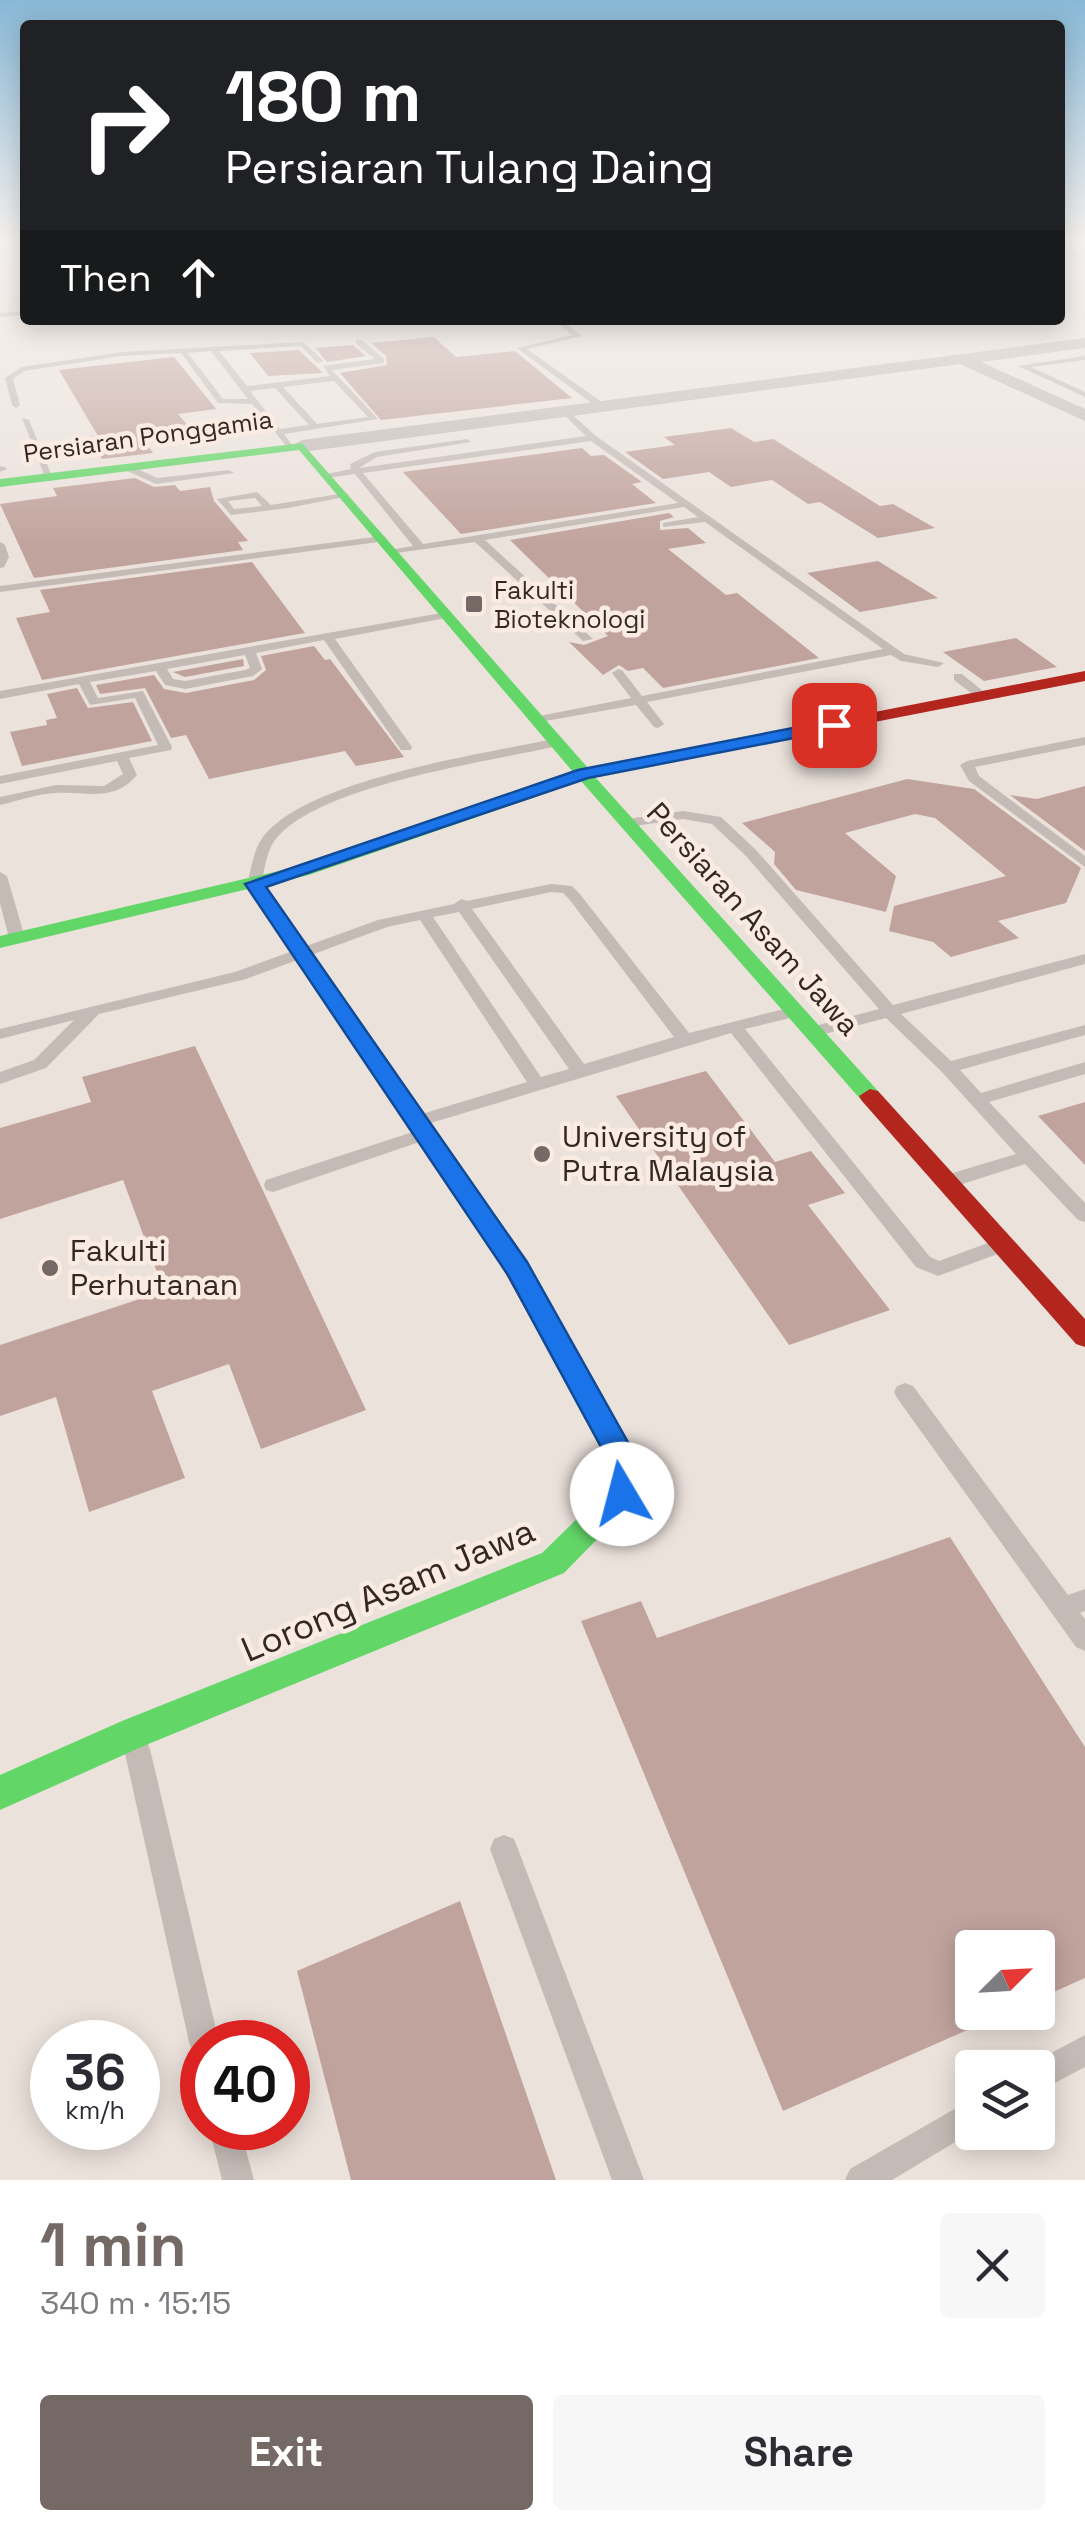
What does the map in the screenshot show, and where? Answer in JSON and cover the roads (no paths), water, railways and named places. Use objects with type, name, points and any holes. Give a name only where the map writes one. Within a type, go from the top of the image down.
[{"type":"street","points":[[296,437],[600,406],[1079,344]]},
{"type":"street","points":[[962,359],[1084,414]]},
{"type":"street","name":"Persiaran Ponggamia","points":[[1,474],[50,477],[296,437]]},
{"type":"street","name":"Persiaran Asam Jawa","points":[[296,437],[620,816],[798,1010],[1085,1338]]},
{"type":"street","points":[[503,804],[522,792],[584,774],[1085,676]]},
{"type":"street","points":[[8,940],[254,884],[503,804],[552,797],[620,816]]},
{"type":"street","name":"Lorong Asam Jawa","points":[[0,1793],[134,1733],[554,1563],[622,1494],[616,1446],[518,1269],[254,884]]},
{"type":"lane","points":[[16,404],[4,379],[39,366],[303,344],[320,361]]},
{"type":"lane","points":[[296,437],[374,420],[326,368],[380,361],[361,344]]},
{"type":"lane","points":[[541,344],[521,348],[600,406]]},
{"type":"lane","points":[[1060,346],[1085,357]]},
{"type":"lane","points":[[213,349],[256,402],[296,437]]},
{"type":"lane","points":[[183,351],[221,401],[256,402]]},
{"type":"lane","points":[[1085,357],[1022,366],[1085,395]]},
{"type":"lane","points":[[246,389],[336,378]]},
{"type":"lane","points":[[277,385],[296,437]]},
{"type":"lane","points":[[564,410],[593,438],[901,657],[938,662]]},
{"type":"lane","points":[[25,420],[50,477]]},
{"type":"lane","points":[[327,475],[593,438]]},
{"type":"lane","points":[[420,547],[353,466],[375,455],[466,442]]},
{"type":"lane","points":[[126,466],[156,481],[229,473]]},
{"type":"lane","points":[[268,507],[345,496]]},
{"type":"lane","points":[[0,589],[388,545],[420,547],[687,504]]},
{"type":"lane","points":[[666,525],[706,520]]},
{"type":"lane","points":[[477,538],[587,639]]},
{"type":"lane","points":[[0,545],[4,557],[0,564]]},
{"type":"lane","points":[[0,695],[447,614]]},
{"type":"lane","points":[[327,636],[406,747]]},
{"type":"lane","points":[[159,666],[169,682],[185,684],[249,672],[256,668],[249,650]]},
{"type":"lane","points":[[538,720],[893,651]]},
{"type":"lane","points":[[618,673],[658,724]]},
{"type":"lane","points":[[958,678],[983,696]]},
{"type":"lane","points":[[0,780],[166,747],[139,694],[94,702],[84,680]]},
{"type":"lane","points":[[1085,741],[967,765],[974,778],[1085,863]]},
{"type":"lane","points":[[254,884],[267,840],[304,809],[361,788],[557,742]]},
{"type":"lane","points":[[0,801],[63,789],[82,793],[114,788],[130,776],[121,756]]},
{"type":"lane","points":[[620,816],[683,815],[716,820],[751,853],[889,1011],[948,1068],[1085,1215]]},
{"type":"lane","points":[[0,876],[8,940]]},
{"type":"lane","points":[[0,1034],[240,976],[423,913],[535,890],[567,890],[685,1039]]},
{"type":"lane","points":[[462,904],[580,1070]]},
{"type":"lane","points":[[423,913],[537,1084]]},
{"type":"lane","points":[[816,1032],[1085,959]]},
{"type":"lane","points":[[0,1078],[40,1064],[93,1010]]},
{"type":"lane","points":[[273,1185],[537,1084],[798,1010]]},
{"type":"lane","points":[[735,1027],[923,1262],[938,1269],[1003,1244]]},
{"type":"lane","points":[[948,1068],[1085,1030]]},
{"type":"lane","points":[[976,1100],[1085,1068]]},
{"type":"lane","points":[[948,1182],[1029,1156]]},
{"type":"lane","points":[[906,1392],[1074,1604],[1085,1639]]},
{"type":"lane","points":[[134,1733],[156,1847],[199,2020]]},
{"type":"lane","points":[[504,1849],[628,2180]]},
{"type":"lane","points":[[1055,2068],[1085,2050]]},
{"type":"lane","points":[[861,2180],[955,2125]]},
{"type":"lane","points":[[230,2150],[238,2180]]},
{"type":"place","name":"Fakulti Bioteknologi","points":[[474,604]]},
{"type":"place","name":"University of Putra Malaysia","points":[[542,1154]]},
{"type":"place","name":"Fakulti Perhutanan","points":[[50,1268]]}]
